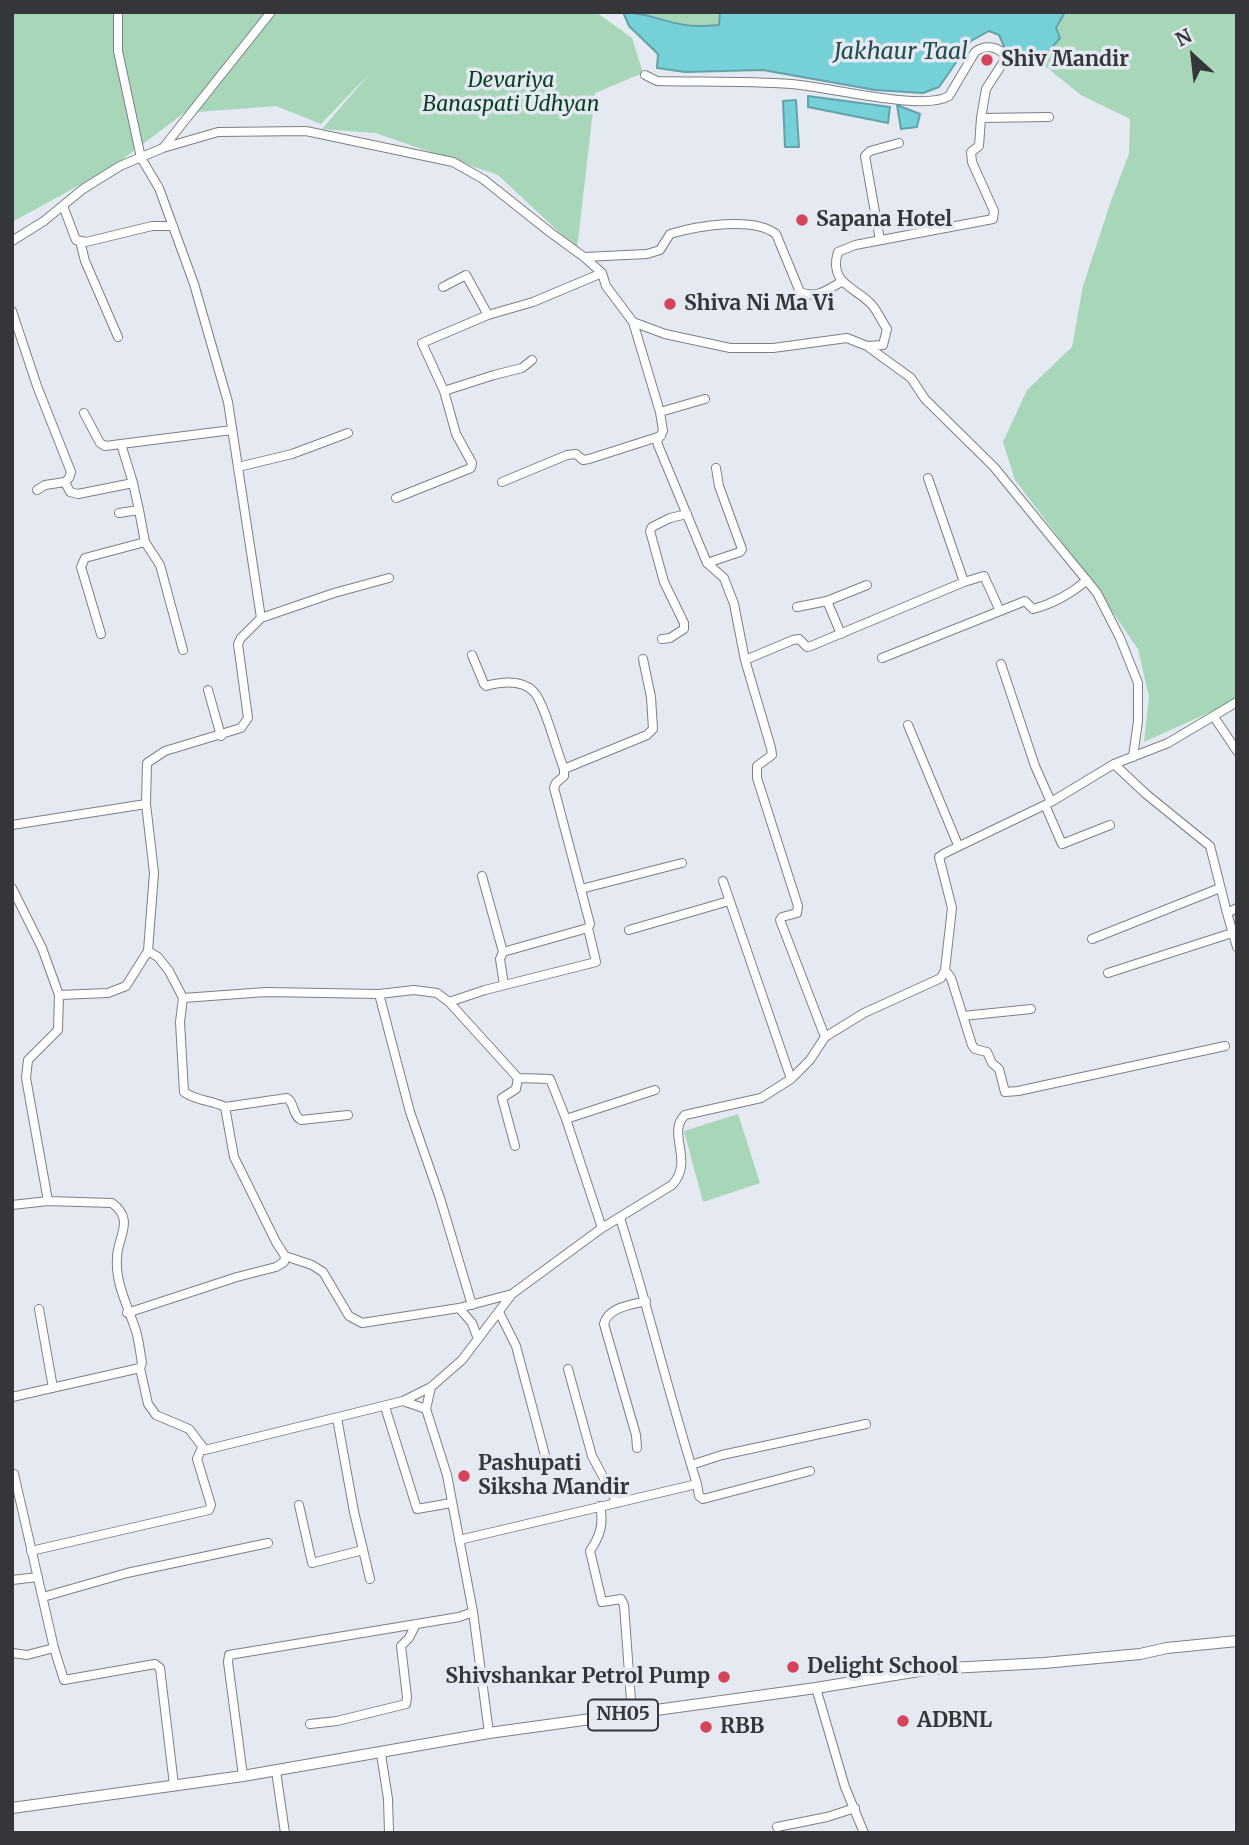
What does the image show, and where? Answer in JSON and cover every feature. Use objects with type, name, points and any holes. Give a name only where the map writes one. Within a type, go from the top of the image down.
[{"type":"main road","name":"NH05","points":[[12,1808],[243,1776],[489,1733],[816,1688],[931,1669],[1058,1662],[1237,1641]]},
{"type":"street","points":[[118,12],[118,51],[141,158],[159,188],[194,284],[221,374],[261,618]]},
{"type":"street","points":[[163,148],[271,12]]},
{"type":"street","points":[[645,75],[657,81],[793,84],[932,102],[949,96],[980,48],[1000,50],[1006,58],[986,89],[979,146],[971,152],[972,162],[994,211],[993,219],[855,245],[838,253],[836,262],[841,282],[872,304],[887,329],[883,345],[867,346]]},
{"type":"street","points":[[981,118],[1049,117]]},
{"type":"street","points":[[12,241],[111,172],[163,148],[218,132],[306,131],[453,162],[483,179],[602,273],[606,286],[633,322],[660,412],[663,431],[657,441],[658,446],[707,563],[724,578],[734,604],[745,660],[772,755],[757,766],[757,778],[798,906],[797,913],[782,916],[780,920],[825,1037]]},
{"type":"street","points":[[880,240],[865,156],[870,151],[898,143]]},
{"type":"street","points":[[63,206],[76,240],[80,241],[106,238],[152,226],[173,226]]},
{"type":"street","points":[[584,257],[647,254],[660,250],[670,234],[687,229],[751,225],[770,229],[776,234],[800,292],[808,296],[818,295],[841,282]]},
{"type":"street","points":[[80,241],[85,261],[118,337]]},
{"type":"street","points":[[396,498],[471,468],[472,463],[456,434],[444,391],[422,343],[488,315],[533,302],[602,273]]},
{"type":"street","points":[[443,287],[466,275],[488,315]]},
{"type":"street","points":[[12,311],[37,386],[71,472],[65,482],[45,485],[37,490]]},
{"type":"street","points":[[633,322],[665,334],[730,348],[773,348],[847,338],[867,346],[911,378],[925,399],[994,467],[1097,593],[1120,638],[1138,683],[1138,721],[1133,757]]},
{"type":"street","points":[[444,391],[494,374],[514,371],[532,360]]},
{"type":"street","points":[[660,412],[705,399]]},
{"type":"street","points":[[84,413],[100,443],[105,446],[232,430]]},
{"type":"street","points":[[238,467],[292,454],[348,433]]},
{"type":"street","points":[[502,482],[567,455],[576,454],[583,460],[589,459],[661,436]]},
{"type":"street","points":[[121,444],[133,483],[145,542],[160,565],[183,650]]},
{"type":"street","points":[[707,563],[742,549],[719,486],[716,468]]},
{"type":"street","points":[[928,478],[964,582]]},
{"type":"street","points":[[65,482],[74,494],[133,483]]},
{"type":"street","points":[[119,513],[139,510]]},
{"type":"street","points":[[662,639],[684,629],[684,623],[664,582],[650,531],[659,522],[687,514]]},
{"type":"street","points":[[101,634],[81,567],[82,561],[145,542]]},
{"type":"street","points":[[745,660],[793,640],[799,639],[807,647],[984,576],[1000,611]]},
{"type":"street","points":[[59,995],[108,993],[126,986],[148,951],[154,873],[146,804],[147,763],[165,751],[242,728],[248,718],[238,644],[241,638],[261,618],[389,578]]},
{"type":"street","points":[[882,658],[1026,601],[1033,609],[1040,607],[1077,589],[1087,580]]},
{"type":"street","points":[[797,607],[827,601],[867,585]]},
{"type":"street","points":[[827,601],[841,634]]},
{"type":"street","points":[[449,1002],[596,962],[588,928],[590,924],[554,788],[564,776],[565,769],[535,692],[508,682],[486,686],[472,655]]},
{"type":"street","points":[[565,769],[647,735],[653,730],[651,697],[643,659]]},
{"type":"street","points":[[1001,664],[1062,844],[1110,825]]},
{"type":"street","points":[[208,690],[221,736]]},
{"type":"street","points":[[12,1205],[48,1201],[112,1203],[119,1208],[125,1234],[117,1255],[118,1280],[127,1313],[135,1329],[148,1404],[156,1415],[189,1429],[205,1450],[403,1401],[431,1387],[462,1360],[512,1294],[602,1228],[679,1178],[682,1170],[678,1128],[685,1115],[761,1098],[791,1079],[810,1060],[825,1037],[864,1013],[941,978],[945,970],[952,908],[939,857],[958,845],[1048,803],[1114,764],[1168,743],[1237,702]]},
{"type":"street","points":[[1214,717],[1237,751]]},
{"type":"street","points":[[908,725],[958,845]]},
{"type":"street","points":[[1114,764],[1210,846],[1237,947]]},
{"type":"street","points":[[12,825],[146,804]]},
{"type":"street","points":[[581,889],[682,863]]},
{"type":"street","points":[[481,876],[503,952],[500,959],[504,985]]},
{"type":"street","points":[[723,881],[791,1079]]},
{"type":"street","points":[[12,888],[42,948],[59,995],[58,1030],[28,1060],[26,1077],[48,1201]]},
{"type":"street","points":[[1092,939],[1220,888]]},
{"type":"street","points":[[629,930],[729,901]]},
{"type":"street","points":[[1227,913],[1237,908]]},
{"type":"street","points":[[503,952],[588,928]]},
{"type":"street","points":[[1108,973],[1232,933]]},
{"type":"street","points":[[148,951],[158,957],[169,971],[183,998],[180,1022],[184,1092],[193,1099],[210,1100],[225,1107],[287,1098],[301,1121],[348,1115]]},
{"type":"street","points":[[945,970],[951,978],[972,1045],[975,1049],[987,1052],[992,1063],[999,1069],[1005,1092],[1225,1046]]},
{"type":"street","points":[[183,998],[266,992],[379,994],[414,990],[437,993],[449,1002],[518,1078]]},
{"type":"street","points":[[379,994],[410,1112],[440,1198],[472,1305]]},
{"type":"street","points":[[963,1016],[1031,1009]]},
{"type":"street","points":[[518,1078],[550,1079],[602,1228]]},
{"type":"street","points":[[515,1146],[502,1098],[516,1089],[518,1078]]},
{"type":"street","points":[[566,1119],[655,1090]]},
{"type":"street","points":[[127,1313],[276,1267],[284,1262],[285,1256],[234,1157],[225,1107]]},
{"type":"street","points":[[620,1218],[646,1301],[699,1496],[703,1499],[810,1471]]},
{"type":"street","points":[[285,1256],[312,1265],[323,1272],[349,1316],[362,1323],[459,1308],[512,1294]]},
{"type":"street","points":[[637,1448],[636,1435],[604,1324],[611,1311],[646,1301]]},
{"type":"street","points":[[459,1308],[472,1323],[478,1339]]},
{"type":"street","points":[[39,1309],[52,1388]]},
{"type":"street","points":[[499,1312],[516,1346],[545,1455]]},
{"type":"street","points":[[12,1397],[140,1368]]},
{"type":"street","points":[[568,1368],[593,1456],[617,1503]]},
{"type":"street","points":[[431,1387],[426,1409],[447,1475],[460,1540],[473,1612],[489,1733]]},
{"type":"street","points":[[403,1401],[426,1409]]},
{"type":"street","points":[[385,1406],[417,1509],[451,1503]]},
{"type":"street","points":[[337,1418],[370,1578]]},
{"type":"street","points":[[691,1465],[723,1455],[866,1424]]},
{"type":"street","points":[[31,1551],[209,1510],[211,1505],[197,1459],[202,1448]]},
{"type":"street","points":[[13,1471],[54,1648],[64,1680],[155,1664],[160,1668],[174,1785]]},
{"type":"street","points":[[460,1540],[697,1484]]},
{"type":"street","points":[[299,1505],[312,1563],[363,1550]]},
{"type":"street","points":[[600,1507],[603,1521],[590,1551],[602,1602],[621,1599],[624,1605],[632,1714]]},
{"type":"street","points":[[43,1597],[127,1573],[268,1543]]},
{"type":"street","points":[[12,1580],[38,1577]]},
{"type":"street","points":[[243,1776],[229,1655],[459,1617],[473,1612]]},
{"type":"street","points":[[310,1724],[337,1721],[406,1704],[401,1646],[409,1638],[416,1624]]},
{"type":"street","points":[[12,1653],[27,1655],[54,1648]]},
{"type":"street","points":[[816,1688],[845,1787],[864,1833]]},
{"type":"street","points":[[381,1754],[390,1833]]},
{"type":"street","points":[[276,1771],[285,1833]]},
{"type":"street","points":[[777,1827],[828,1817],[855,1808]]},
{"type":"green space","name":"Devariya Banaspati Udhyan","points":[[12,12],[596,12],[632,38],[643,73],[595,93],[577,249],[498,175],[375,133],[322,129],[371,72],[321,124],[276,106],[184,113],[111,168],[12,222]]},
{"type":"green space","points":[[639,12],[720,12],[720,26],[668,23]]},
{"type":"green space","points":[[1065,12],[1237,12],[1237,700],[1144,742],[1149,697],[1138,649],[1087,575],[1015,480],[1003,442],[1027,390],[1072,347],[1083,286],[1129,154],[1130,119],[1081,95],[1040,62],[1059,38],[1056,28]]},
{"type":"green space","points":[[738,1114],[760,1183],[703,1202],[684,1131]]},
{"type":"water","name":"Jakhaur Taal","points":[[623,12],[698,26],[719,25],[720,12],[1065,12],[1056,28],[1060,38],[1040,62],[1017,65],[1010,60],[999,35],[989,31],[971,41],[939,87],[923,93],[875,90],[763,70],[685,72],[657,68],[658,54],[629,26]]},
{"type":"water","points":[[808,96],[890,107],[888,123],[808,107]]},
{"type":"water","points":[[796,100],[799,147],[785,147],[783,101]]},
{"type":"water","points":[[897,105],[920,114],[917,127],[901,129]]},
{"type":"place","name":"Shiv Mandir","points":[[987,60]]},
{"type":"place","name":"Sapana Hotel","points":[[802,220]]},
{"type":"place","name":"Shiva Ni Ma Vi","points":[[670,304]]},
{"type":"place","name":"Pashupati Siksha Mandir","points":[[464,1476]]},
{"type":"place","name":"Delight School","points":[[793,1667]]},
{"type":"place","name":"Shivshankar Petrol Pump","points":[[724,1677]]},
{"type":"place","name":"ADBNL","points":[[903,1721]]},
{"type":"place","name":"RBB","points":[[706,1727]]}]
